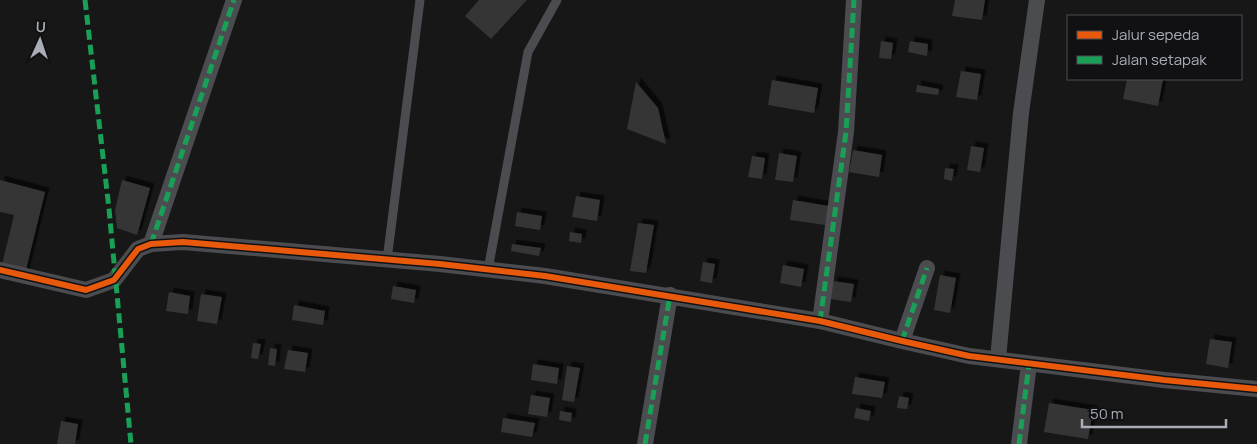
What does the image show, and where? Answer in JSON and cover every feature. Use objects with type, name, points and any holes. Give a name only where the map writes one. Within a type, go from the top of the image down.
[{"type":"street","points":[[151,244],[234,0]]},
{"type":"street","points":[[820,321],[846,132],[854,0]]},
{"type":"street","points":[[998,359],[1021,113],[1037,0]]},
{"type":"street","points":[[0,270],[86,290],[114,280],[138,249],[151,244],[184,242],[387,260],[544,276],[670,295],[820,321],[902,342],[969,356],[1257,389]]},
{"type":"street","points":[[902,342],[928,268]]},
{"type":"street","points":[[645,444],[670,295]]},
{"type":"street","points":[[1019,444],[1029,364]]},
{"type":"lane","points":[[387,260],[420,0]]},
{"type":"lane","points":[[488,270],[528,52],[557,0]]},
{"type":"building","points":[[479,0],[527,0],[491,39],[465,16]]},
{"type":"building","points":[[955,0],[985,0],[982,20],[952,16]]},
{"type":"building","points":[[881,41],[893,43],[891,59],[879,58]]},
{"type":"building","points":[[910,41],[928,44],[927,56],[908,52]]},
{"type":"building","points":[[961,71],[981,74],[977,100],[956,97]]},
{"type":"building","points":[[772,80],[818,88],[814,113],[768,105]]},
{"type":"building","points":[[1127,80],[1163,80],[1158,106],[1123,99]]},
{"type":"building","points":[[636,82],[658,108],[666,144],[627,129]]},
{"type":"building","points":[[917,85],[939,89],[938,95],[916,92]]},
{"type":"building","points":[[971,146],[984,148],[980,172],[967,170]]},
{"type":"building","points":[[853,150],[882,155],[879,177],[849,172]]},
{"type":"building","points":[[779,153],[797,156],[793,182],[775,180]]},
{"type":"building","points":[[752,156],[765,158],[762,179],[748,177]]},
{"type":"building","points":[[945,168],[954,169],[952,181],[944,179]]},
{"type":"building","points":[[0,180],[45,192],[25,274],[1,269],[14,215],[0,212]]},
{"type":"building","points":[[122,180],[150,188],[137,235],[117,228],[115,210]]},
{"type":"building","points":[[576,196],[600,200],[597,221],[572,217]]},
{"type":"building","points":[[793,200],[829,206],[825,225],[790,220]]},
{"type":"building","points":[[517,212],[542,216],[540,230],[515,226]]},
{"type":"building","points":[[638,223],[654,225],[646,273],[630,271]]},
{"type":"building","points":[[570,232],[582,234],[581,243],[569,241]]},
{"type":"building","points":[[512,244],[541,248],[539,256],[511,251]]},
{"type":"building","points":[[703,262],[715,264],[712,283],[700,281]]},
{"type":"building","points":[[783,265],[804,269],[801,287],[780,283]]},
{"type":"building","points":[[940,275],[956,278],[950,313],[934,310]]},
{"type":"building","points":[[833,281],[854,284],[851,302],[830,299]]},
{"type":"building","points":[[393,286],[416,290],[414,303],[391,299]]},
{"type":"building","points":[[169,292],[190,296],[188,314],[166,311]]},
{"type":"building","points":[[201,294],[222,297],[217,324],[197,321]]},
{"type":"building","points":[[294,305],[325,311],[323,325],[292,320]]},
{"type":"building","points":[[1210,339],[1232,342],[1228,368],[1206,364]]},
{"type":"building","points":[[253,343],[261,344],[258,359],[251,358]]},
{"type":"building","points":[[270,348],[277,349],[275,366],[268,365]]},
{"type":"building","points":[[288,350],[308,353],[305,372],[284,369]]},
{"type":"building","points":[[533,364],[559,368],[557,384],[531,380]]},
{"type":"building","points":[[567,366],[580,368],[574,402],[562,400]]},
{"type":"building","points":[[855,377],[885,382],[882,398],[852,394]]},
{"type":"building","points":[[531,395],[550,398],[547,417],[528,414]]},
{"type":"building","points":[[899,396],[909,398],[907,409],[897,408]]},
{"type":"building","points":[[1049,403],[1093,410],[1088,439],[1044,432]]},
{"type":"building","points":[[856,408],[871,411],[869,421],[854,418]]},
{"type":"building","points":[[560,411],[572,413],[571,422],[559,420]]},
{"type":"building","points":[[503,418],[535,423],[532,437],[501,432]]},
{"type":"building","points":[[61,421],[78,424],[75,444],[57,444]]},
{"type":"marked path","points":[[85,0],[109,209],[131,444]]},
{"type":"marked path","points":[[151,244],[234,0]]},
{"type":"marked path","points":[[820,321],[846,132],[854,0]]},
{"type":"marked path","points":[[902,341],[927,268]]},
{"type":"marked path","points":[[645,444],[670,295]]},
{"type":"marked path","points":[[1019,444],[1029,364]]},
{"type":"cycle path","points":[[0,270],[86,290],[114,280],[138,249],[151,244],[183,242],[440,264],[545,276],[820,321],[969,356],[1164,380],[1257,389]]}]
